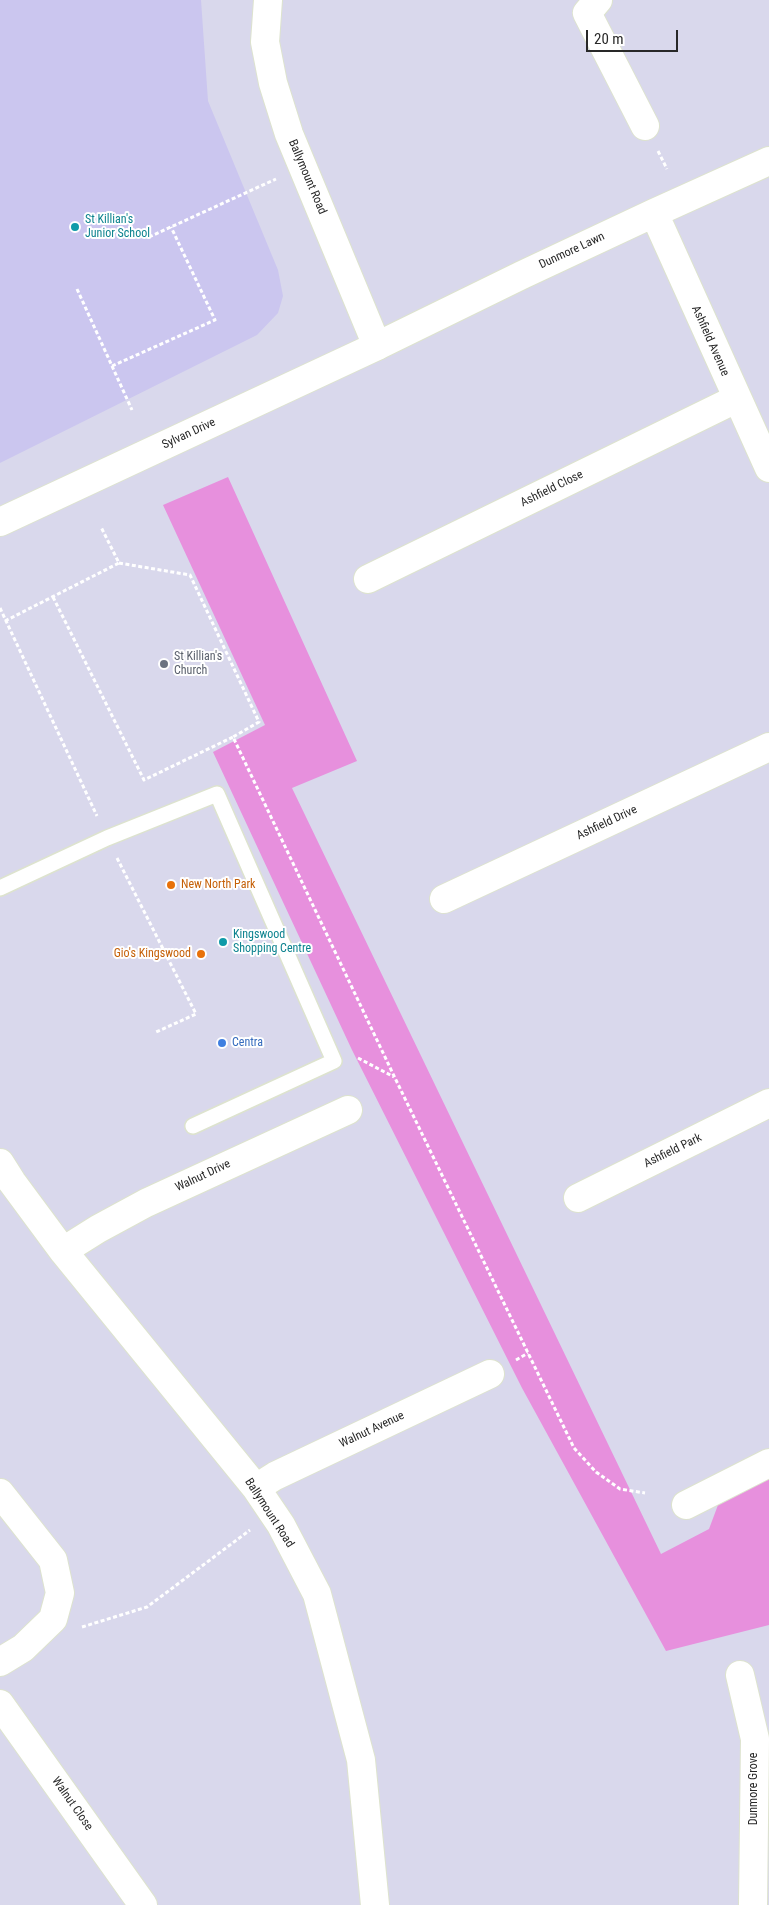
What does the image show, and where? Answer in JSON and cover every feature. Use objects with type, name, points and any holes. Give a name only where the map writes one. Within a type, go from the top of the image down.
[{"type":"street","name":"Ballymount Road","points":[[268,0],[265,42],[273,84],[289,134],[378,346]]},
{"type":"street","points":[[598,0],[587,13],[651,137]]},
{"type":"street","name":"Dunmore Lawn","points":[[378,346],[522,275],[769,161]]},
{"type":"street","name":"Ashfield Avenue","points":[[654,213],[736,399],[769,468]]},
{"type":"street","name":"Sylvan Drive","points":[[0,522],[378,346]]},
{"type":"street","name":"Ashfield Close","points":[[368,579],[736,399]]},
{"type":"street","name":"Ashfield Drive","points":[[444,900],[769,747]]},
{"type":"street","name":"Ashfield Park","points":[[578,1198],[769,1103]]},
{"type":"street","name":"Walnut Drive","points":[[63,1251],[98,1229],[146,1203],[348,1110]]},
{"type":"street","name":"Ballymount Road","points":[[0,1163],[63,1251],[256,1488],[281,1525],[317,1594],[361,1760],[375,1905]]},
{"type":"street","name":"Walnut Avenue","points":[[256,1488],[275,1476],[490,1374]]},
{"type":"street","points":[[686,1505],[769,1463]]},
{"type":"street","points":[[0,1493],[53,1560],[60,1593],[53,1619],[23,1648],[0,1662]]},
{"type":"street","name":"Dunmore Grove","points":[[740,1675],[755,1739],[753,1905]]},
{"type":"street","name":"Walnut Close","points":[[0,1704],[143,1905]]},
{"type":"lane","points":[[0,888],[107,838],[217,794],[334,1061],[193,1126]]},
{"type":"path","points":[[651,137],[666,169]]},
{"type":"path","points":[[149,237],[276,179]]},
{"type":"path","points":[[112,366],[215,320],[171,227]]},
{"type":"path","points":[[76,289],[132,410]]},
{"type":"path","points":[[101,527],[119,563]]},
{"type":"path","points":[[5,621],[119,563],[190,576],[258,722],[233,737],[144,780],[53,597]]},
{"type":"path","points":[[233,737],[574,1448],[596,1472],[620,1489],[645,1493]]},
{"type":"path","points":[[334,1061],[350,1054],[395,1078]]},
{"type":"path","points":[[82,1628],[147,1607],[256,1525]]},
{"type":"shaded area","points":[[0,0],[201,0],[208,101],[278,270],[283,296],[278,313],[257,335],[0,463]]},
{"type":"shaded area","points":[[228,477],[357,761],[292,788],[661,1554],[709,1529],[718,1505],[769,1479],[769,1625],[666,1651],[522,1388],[352,1050],[213,752],[265,725],[163,505]]},
{"type":"place","name":"St Killian's Junior School","points":[[75,227]]},
{"type":"place","name":"St Killian's Church","points":[[164,664]]},
{"type":"place","name":"New North Park","points":[[171,885]]},
{"type":"place","name":"Kingswood Shopping Centre","points":[[223,942]]},
{"type":"place","name":"Gio's Kingswood","points":[[201,954]]},
{"type":"place","name":"Centra","points":[[222,1043]]}]
